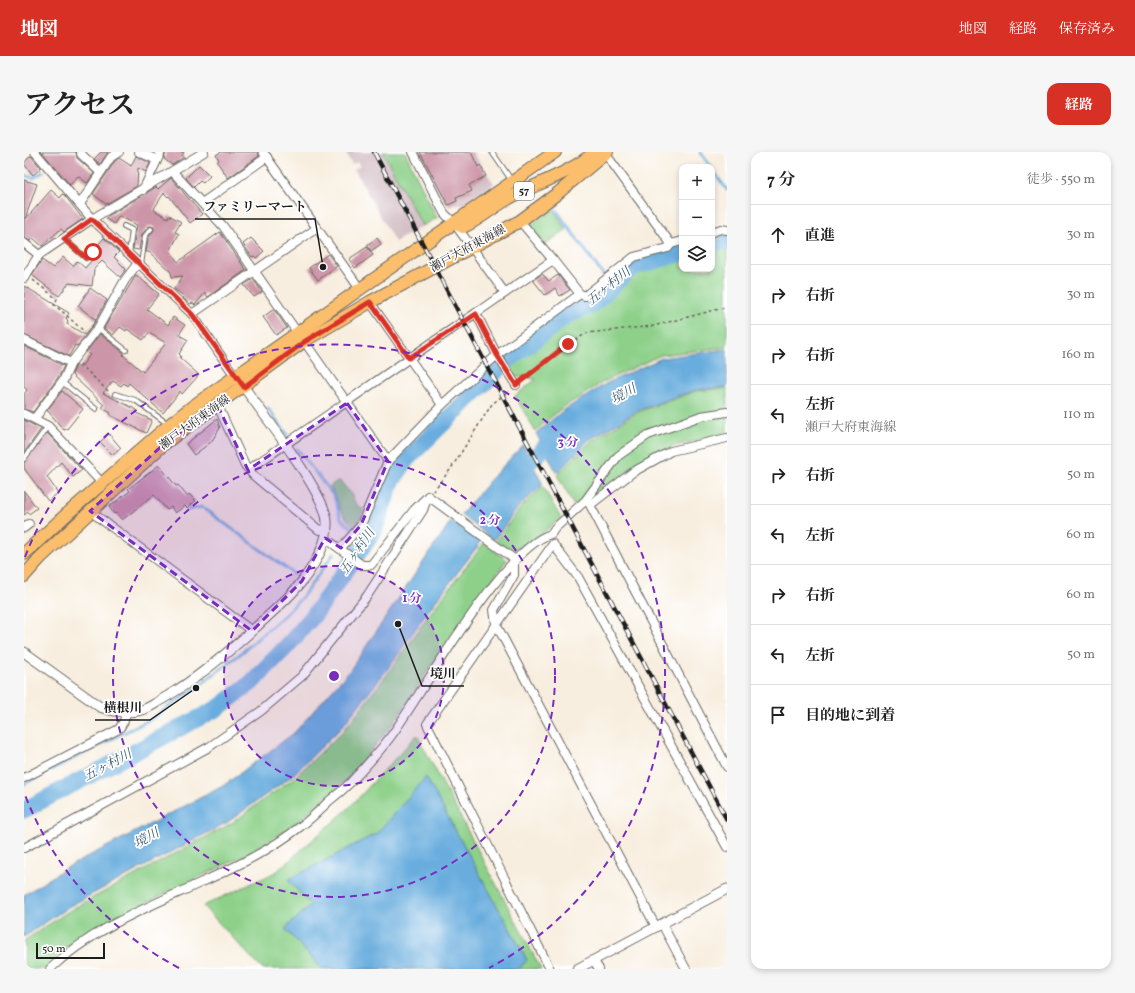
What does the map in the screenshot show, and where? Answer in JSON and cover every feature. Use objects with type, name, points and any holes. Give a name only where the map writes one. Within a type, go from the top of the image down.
[{"type":"main road","name":"瀬戸大府東海線","points":[[24,576],[90,511],[165,443],[244,387],[300,337],[360,288],[555,152]]},
{"type":"main road","name":"57","points":[[454,223],[462,227],[477,220],[512,196],[570,170],[602,152]]},
{"type":"main road","name":"瀬戸大府東海線","points":[[24,554],[169,425],[235,376],[300,337],[370,302],[520,221],[558,193],[602,152]]},
{"type":"street","points":[[24,652],[100,707],[114,712],[144,709],[184,686],[252,631],[292,593],[302,581],[318,556],[326,533],[325,509],[308,478],[192,314],[92,219],[35,152]]},
{"type":"street","points":[[81,152],[81,154],[100,172]]},
{"type":"street","points":[[80,204],[100,172],[111,157],[118,152]]},
{"type":"street","points":[[139,152],[157,160]]},
{"type":"street","points":[[143,190],[161,152]]},
{"type":"street","points":[[25,276],[39,255],[92,219],[143,190],[204,152]]},
{"type":"street","points":[[413,152],[444,213],[454,223],[505,293]]},
{"type":"street","points":[[602,152],[671,244]]},
{"type":"street","points":[[202,203],[265,155],[360,288]]},
{"type":"street","points":[[173,172],[223,226],[388,461]]},
{"type":"street","points":[[520,221],[580,294],[585,296],[634,258],[668,248],[671,244],[679,242]]},
{"type":"street","points":[[192,314],[317,228]]},
{"type":"street","points":[[715,231],[721,229],[727,230]]},
{"type":"street","points":[[24,243],[39,255]]},
{"type":"street","points":[[249,469],[553,260]]},
{"type":"street","points":[[35,418],[62,382],[73,361],[98,328],[124,280],[139,264]]},
{"type":"street","points":[[343,549],[361,525],[388,461],[442,405],[497,356],[580,294]]},
{"type":"street","points":[[370,302],[442,405]]},
{"type":"street","points":[[476,314],[497,356],[516,385]]},
{"type":"street","points":[[24,340],[73,361]]},
{"type":"street","points":[[218,406],[249,469],[254,476],[319,530],[326,533],[362,565],[371,565],[375,561],[414,510],[428,496]]},
{"type":"street","points":[[588,503],[618,456],[648,435],[701,416],[727,412]]},
{"type":"street","points":[[24,414],[35,418],[48,426],[102,484]]},
{"type":"street","points":[[50,969],[61,959],[96,934],[260,853],[301,826],[351,782],[395,731],[467,622],[514,560],[542,536],[551,534],[555,528],[588,503],[633,472],[671,451],[727,438]]},
{"type":"street","points":[[428,496],[514,560]]},
{"type":"street","points":[[24,848],[209,747],[261,711],[302,676],[367,596],[423,510],[428,496]]},
{"type":"street","points":[[588,503],[727,767]]},
{"type":"street","points":[[90,511],[252,631]]},
{"type":"street","points":[[551,534],[553,544],[578,577],[727,847]]},
{"type":"street","points":[[550,969],[427,724],[553,544]]},
{"type":"street","points":[[514,560],[514,575],[494,610],[496,624],[659,925],[686,969]]},
{"type":"street","points":[[24,778],[119,728],[124,721],[126,712]]},
{"type":"street","points":[[577,969],[596,965],[659,925],[727,889]]},
{"type":"lane","points":[[492,152],[512,182]]},
{"type":"lane","points":[[124,226],[132,230],[129,255]]},
{"type":"lane","points":[[139,264],[145,236],[151,229]]},
{"type":"lane","points":[[64,239],[86,258],[93,252]]},
{"type":"lane","points":[[98,328],[126,350]]},
{"type":"lane","points":[[62,382],[96,409]]},
{"type":"lane","points":[[115,394],[135,400],[169,425]]},
{"type":"lane","points":[[24,459],[48,426]]},
{"type":"path","points":[[25,276],[57,299],[54,305],[63,311],[70,321],[91,337]]},
{"type":"path","points":[[428,496],[450,470],[492,404],[568,344],[587,334],[652,326],[727,307]]},
{"type":"path","points":[[73,361],[111,394],[115,394]]},
{"type":"highlighted area","points":[[347,403],[388,461],[361,525],[341,548],[325,538],[302,581],[252,631],[90,511],[165,443],[218,406],[248,470]]},
{"type":"shaded area","points":[[345,152],[405,152],[437,218],[395,242],[354,169],[360,166],[357,162],[352,165]]},
{"type":"shaded area","points":[[417,152],[473,152],[494,184],[464,205],[454,204],[449,207],[429,176]]},
{"type":"green space","points":[[383,152],[405,152],[437,218],[422,226]]},
{"type":"green space","points":[[553,210],[567,229],[544,245],[529,226]]},
{"type":"green space","points":[[722,245],[727,246],[727,347],[661,355],[605,381],[562,408],[535,431],[515,396],[536,379],[513,376],[509,370],[568,318],[595,307],[635,270],[679,258],[679,272],[715,272],[715,247]]},
{"type":"green space","points":[[727,388],[727,433],[671,447],[631,469],[594,496],[583,499],[574,506],[557,475],[590,442],[638,412],[696,391]]},
{"type":"green space","points":[[339,480],[352,495],[356,504],[364,510],[356,527],[342,513],[330,486]]},
{"type":"green space","points":[[543,487],[561,518],[528,545],[518,547],[511,553],[496,541],[521,507]]},
{"type":"green space","points":[[484,543],[507,560],[452,634],[393,724],[347,779],[298,822],[256,850],[113,919],[66,948],[45,969],[24,969],[25,940],[72,909],[230,824],[294,778],[343,731],[389,672],[429,615]]},
{"type":"green space","points":[[417,735],[541,969],[262,969],[203,906],[276,872],[349,808]]},
{"type":"water","points":[[727,349],[727,387],[695,390],[637,411],[589,440],[557,473],[536,433],[564,410],[607,383],[662,358]]},
{"type":"water","points":[[523,445],[543,485],[519,506],[494,540],[461,515],[490,480]]},
{"type":"water","points":[[451,521],[481,542],[426,614],[387,670],[341,728],[292,776],[228,822],[70,906],[24,937],[24,895],[66,868],[223,786],[294,733],[350,670]]},
{"type":"water","points":[[426,777],[527,960],[519,969],[322,969],[285,929],[311,905],[288,880],[377,833]]},
{"type":"building","points":[[42,152],[76,152],[77,158],[94,173],[87,183],[78,176],[70,185]]},
{"type":"building","points":[[101,152],[108,152],[100,164],[94,159]]},
{"type":"building","points":[[166,152],[184,152],[182,156],[184,157],[172,165],[164,159]]},
{"type":"building","points":[[221,152],[258,152],[259,156],[228,178],[217,162],[219,160],[216,155]]},
{"type":"building","points":[[420,152],[471,152],[478,167],[480,165],[486,176],[469,185],[472,191],[456,198],[457,201],[448,205]]},
{"type":"building","points":[[31,156],[41,168],[33,175],[24,164],[24,162]]},
{"type":"building","points":[[136,156],[150,163],[146,172],[138,168],[137,186],[106,204],[93,194],[115,161],[119,158],[131,166]]},
{"type":"building","points":[[199,165],[210,176],[203,183],[200,181],[194,187],[186,178]]},
{"type":"building","points":[[171,178],[202,214],[190,223],[169,196],[168,197],[164,193],[155,207],[154,210],[168,218],[169,215],[181,222],[175,232],[179,234],[170,251],[178,262],[220,232],[246,270],[208,297],[205,293],[195,305],[192,303],[190,304],[183,298],[184,296],[174,289],[183,276],[172,277],[171,272],[149,252],[146,252],[148,238],[154,230],[154,227],[149,226],[142,234],[139,250],[133,249],[137,225],[119,216],[114,224],[106,219],[108,216],[156,187],[158,189]]},
{"type":"building","points":[[24,180],[37,184],[25,219],[24,219]]},
{"type":"building","points":[[51,190],[60,198],[63,194],[83,219],[64,232],[61,229],[42,246],[32,237],[30,241],[24,238],[24,221]]},
{"type":"building","points":[[104,238],[119,252],[114,257],[126,269],[120,277],[102,261],[94,269],[92,286],[69,283],[59,296],[32,275],[42,260],[53,268],[63,257],[73,266],[77,261],[85,268],[99,252],[95,248]]},
{"type":"building","points":[[251,238],[264,251],[256,258],[254,256],[252,257],[243,244]]},
{"type":"building","points":[[377,238],[381,244],[371,251],[367,245]]},
{"type":"building","points":[[367,247],[373,255],[355,268],[349,259]]},
{"type":"building","points":[[328,254],[337,266],[318,280],[309,268]]},
{"type":"building","points":[[542,274],[549,281],[558,275],[570,290],[560,296],[555,288],[545,295],[533,280]]},
{"type":"building","points":[[136,275],[159,294],[147,309],[168,325],[173,317],[185,325],[179,335],[188,340],[179,354],[181,356],[180,358],[199,375],[182,394],[180,391],[163,413],[129,383],[127,386],[124,383],[121,386],[113,381],[103,393],[137,410],[136,413],[152,420],[146,433],[110,415],[111,413],[102,408],[104,405],[72,375],[76,365],[80,368],[90,355],[86,352],[100,334],[124,353],[123,355],[143,372],[166,343],[149,333],[143,340],[127,329],[126,331],[120,327],[113,335],[104,328]]},
{"type":"building","points":[[253,279],[262,292],[254,297],[244,285]]},
{"type":"building","points":[[24,286],[69,313],[66,318],[68,321],[67,324],[85,335],[95,321],[93,325],[77,346],[75,345],[69,356],[24,335]]},
{"type":"building","points":[[90,288],[107,300],[96,320],[78,306]]},
{"type":"building","points":[[274,309],[287,328],[276,335],[263,317]]},
{"type":"building","points":[[24,346],[64,366],[59,376],[33,412],[24,409],[24,394],[27,390],[24,387]]},
{"type":"building","points":[[62,391],[83,409],[67,429],[64,430],[47,410]]},
{"type":"building","points":[[217,419],[220,428],[211,442],[194,455],[186,444]]},
{"type":"building","points":[[24,420],[41,429],[24,453]]},
{"type":"building","points":[[47,433],[82,470],[73,477],[61,462],[47,477],[58,493],[48,501],[24,468],[24,462]]},
{"type":"building","points":[[109,434],[121,448],[113,455],[100,442]]},
{"type":"building","points":[[159,465],[176,486],[178,485],[187,496],[189,494],[196,501],[187,508],[185,506],[175,513],[171,507],[167,510],[154,495],[122,520],[116,513],[114,514],[109,507],[130,491],[128,489]]},
{"type":"building","points":[[24,491],[37,508],[29,514],[28,512],[24,515]]},
{"type":"waterway","points":[[700,152],[709,164]]},
{"type":"waterway","points":[[24,175],[33,178],[43,172]]},
{"type":"waterway","points":[[715,173],[727,190]]},
{"type":"waterway","points":[[556,210],[603,275]]},
{"type":"waterway","name":"五ヶ村川","points":[[715,243],[721,241],[727,242]]},
{"type":"waterway","name":"五ヶ村川","points":[[24,810],[218,708],[251,683],[289,644],[314,615],[374,531],[391,483],[407,459],[507,361],[566,316],[593,304],[633,267],[679,254]]},
{"type":"waterway","name":"五ヶ村川","points":[[608,283],[611,287]]},
{"type":"waterway","points":[[268,409],[287,434]]},
{"type":"waterway","name":"境川","points":[[515,476],[548,444],[562,434]]},
{"type":"waterway","points":[[297,449],[334,496],[341,519],[353,529]]},
{"type":"waterway","points":[[188,510],[202,507],[294,574]]},
{"type":"waterway","points":[[24,784],[151,719],[196,688],[240,654],[287,613],[303,596],[334,553]]},
{"type":"railway","points":[[374,152],[727,820]]},
{"type":"place","name":"ファミリーマート","points":[[323,267]]},
{"type":"place","name":"境川","points":[[398,624]]},
{"type":"place","name":"横根川","points":[[196,688]]},
{"type":"route","points":[[93,252],[86,258],[64,239],[92,219],[192,314],[244,387],[304,342],[370,302],[409,358],[476,314],[497,355],[516,385],[568,344]]}]
